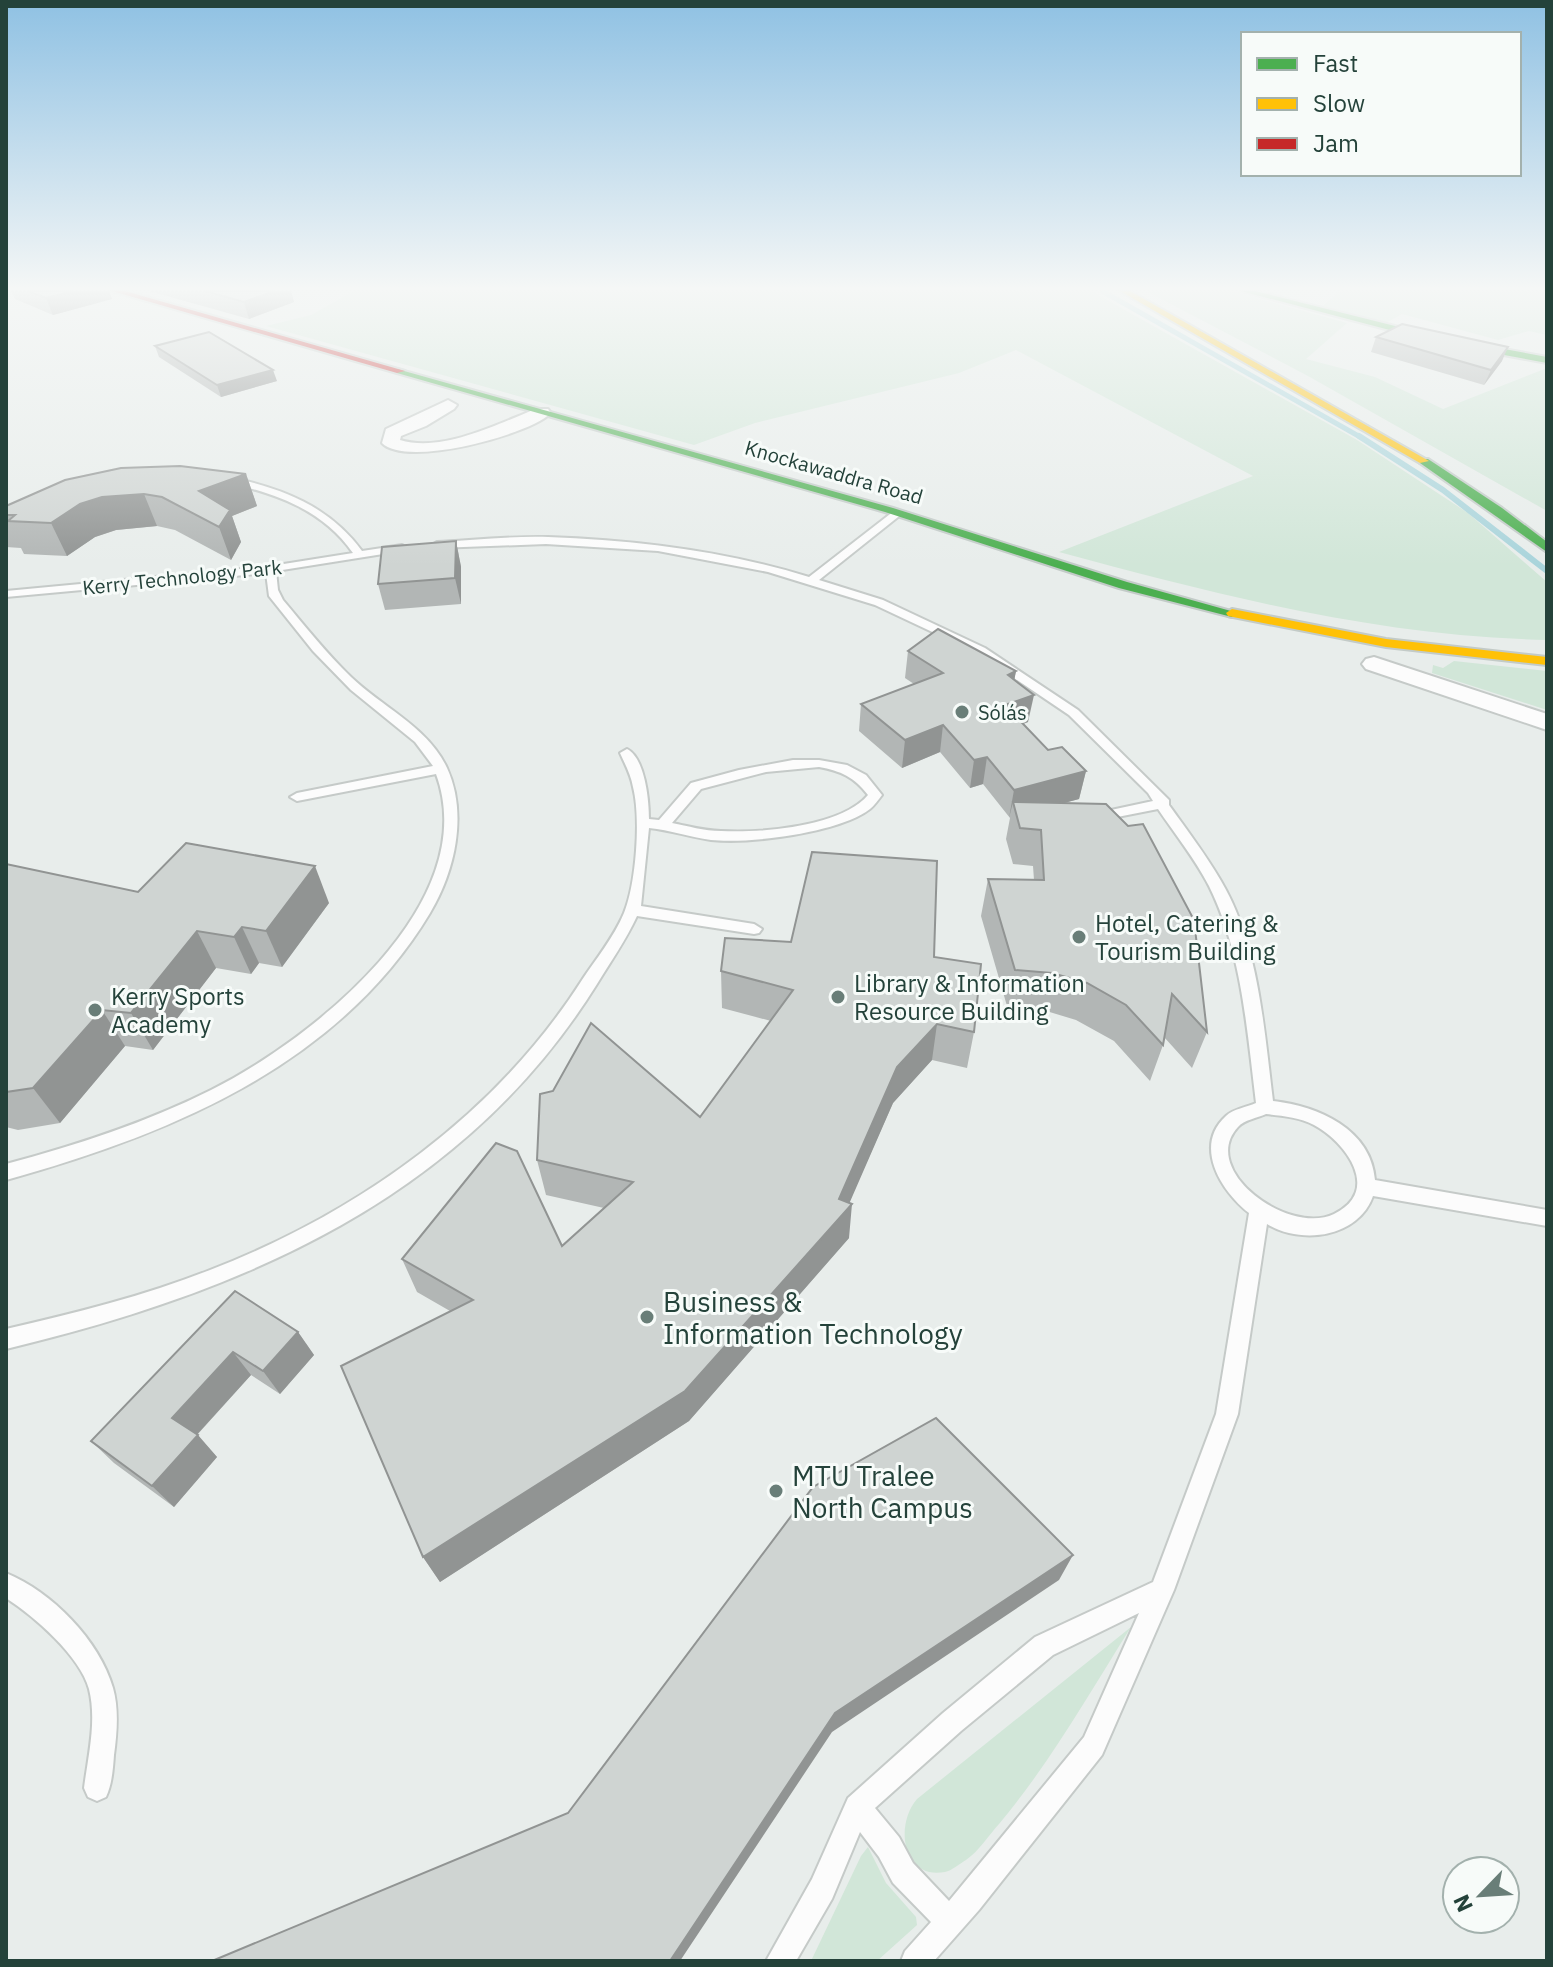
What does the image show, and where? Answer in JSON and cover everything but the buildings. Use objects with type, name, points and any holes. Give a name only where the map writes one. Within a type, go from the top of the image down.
[{"type":"street","name":"Knockawaddra Road","points":[[437,383],[898,513],[1119,584],[1235,615],[1417,647],[1547,661]]},
{"type":"street","points":[[1287,383],[1416,455],[1516,522],[1547,548]]},
{"type":"street","points":[[448,405],[420,422],[392,433],[391,443],[413,450],[430,448],[504,428],[542,413]]},
{"type":"street","points":[[1411,678],[1421,657],[1417,647]]},
{"type":"street","points":[[1374,664],[1547,722]]},
{"type":"lane","points":[[211,479],[259,486],[299,501],[349,537],[358,553]]},
{"type":"lane","points":[[813,580],[898,513]]},
{"type":"lane","name":"Kerry Technology Park","points":[[6,594],[271,569],[358,553],[527,539],[662,547],[736,560],[813,580],[880,605],[988,652],[1080,720],[1164,803],[1215,884],[1239,950],[1253,1017],[1265,1107]]},
{"type":"lane","points":[[6,1172],[64,1158],[209,1099],[272,1064],[350,1002],[378,974],[408,935],[435,890],[450,838],[447,789],[434,757],[412,731],[332,666],[274,593],[271,569]]},
{"type":"lane","points":[[6,1339],[186,1291],[282,1248],[362,1204],[442,1147],[504,1093],[583,997],[632,910],[642,823],[641,789],[627,753]]},
{"type":"lane","points":[[642,823],[664,824],[717,836],[744,836],[829,822],[862,811],[871,804],[875,795],[870,785],[857,773],[826,764],[794,764],[696,786],[664,824]]},
{"type":"lane","points":[[297,797],[439,769]]},
{"type":"lane","points":[[1080,820],[1164,803]]},
{"type":"lane","points":[[632,910],[754,929]]},
{"type":"lane","points":[[1265,1107],[1296,1110],[1335,1129],[1358,1154],[1367,1173],[1368,1187],[1355,1214],[1329,1226],[1286,1223],[1259,1212],[1233,1188],[1225,1176],[1218,1155],[1218,1143],[1233,1118],[1265,1107]]},
{"type":"lane","points":[[1368,1187],[1547,1218]]},
{"type":"lane","points":[[915,1961],[1093,1746],[1162,1590],[1227,1414],[1259,1212]]},
{"type":"lane","points":[[6,1585],[31,1599],[61,1631],[81,1653],[100,1686],[105,1726],[97,1788]]},
{"type":"lane","points":[[780,1961],[822,1889],[857,1807],[952,1722],[1044,1646],[1162,1590]]},
{"type":"lane","points":[[857,1807],[889,1847],[903,1873],[950,1922]]},
{"type":"green space","points":[[470,383],[919,383],[755,423],[694,445]]},
{"type":"green space","points":[[1078,383],[1255,383],[1357,440],[1468,513],[1547,582],[1547,640],[1483,637],[1360,622],[1240,598],[1059,552],[1253,476]]},
{"type":"green space","points":[[1320,383],[1387,383],[1443,409],[1509,383],[1547,383],[1547,511]]},
{"type":"green space","points":[[1454,661],[1547,671],[1547,710],[1432,673],[1433,665],[1443,668]]},
{"type":"green space","points":[[1131,1627],[1052,1753],[980,1848],[947,1871],[931,1872],[920,1868],[912,1860],[905,1836],[910,1810],[917,1799]]},
{"type":"green space","points":[[868,1847],[886,1883],[916,1917],[917,1925],[877,1961],[811,1961],[861,1856]]},
{"type":"waterway","points":[[1264,383],[1362,438]]},
{"type":"waterway","points":[[1359,436],[1443,490],[1547,571]]},
{"type":"traffic: fast","points":[[441,383],[889,510],[1123,585],[1232,613]]},
{"type":"traffic: fast","points":[[1424,461],[1498,510],[1547,548]]},
{"type":"traffic: slow","points":[[1286,383],[1424,461]]},
{"type":"traffic: slow","points":[[1232,613],[1386,643],[1547,661]]},
{"type":"place","name":"Sólás","points":[[962,712]]},
{"type":"place","name":"Hotel, Catering & Tourism Building","points":[[1079,937]]},
{"type":"place","name":"Library & Information Resource Building","points":[[838,997]]},
{"type":"place","name":"Kerry Sports Academy","points":[[95,1010]]},
{"type":"place","name":"Business & Information Technology","points":[[647,1317]]},
{"type":"place","name":"MTU Tralee North Campus","points":[[776,1491]]}]
